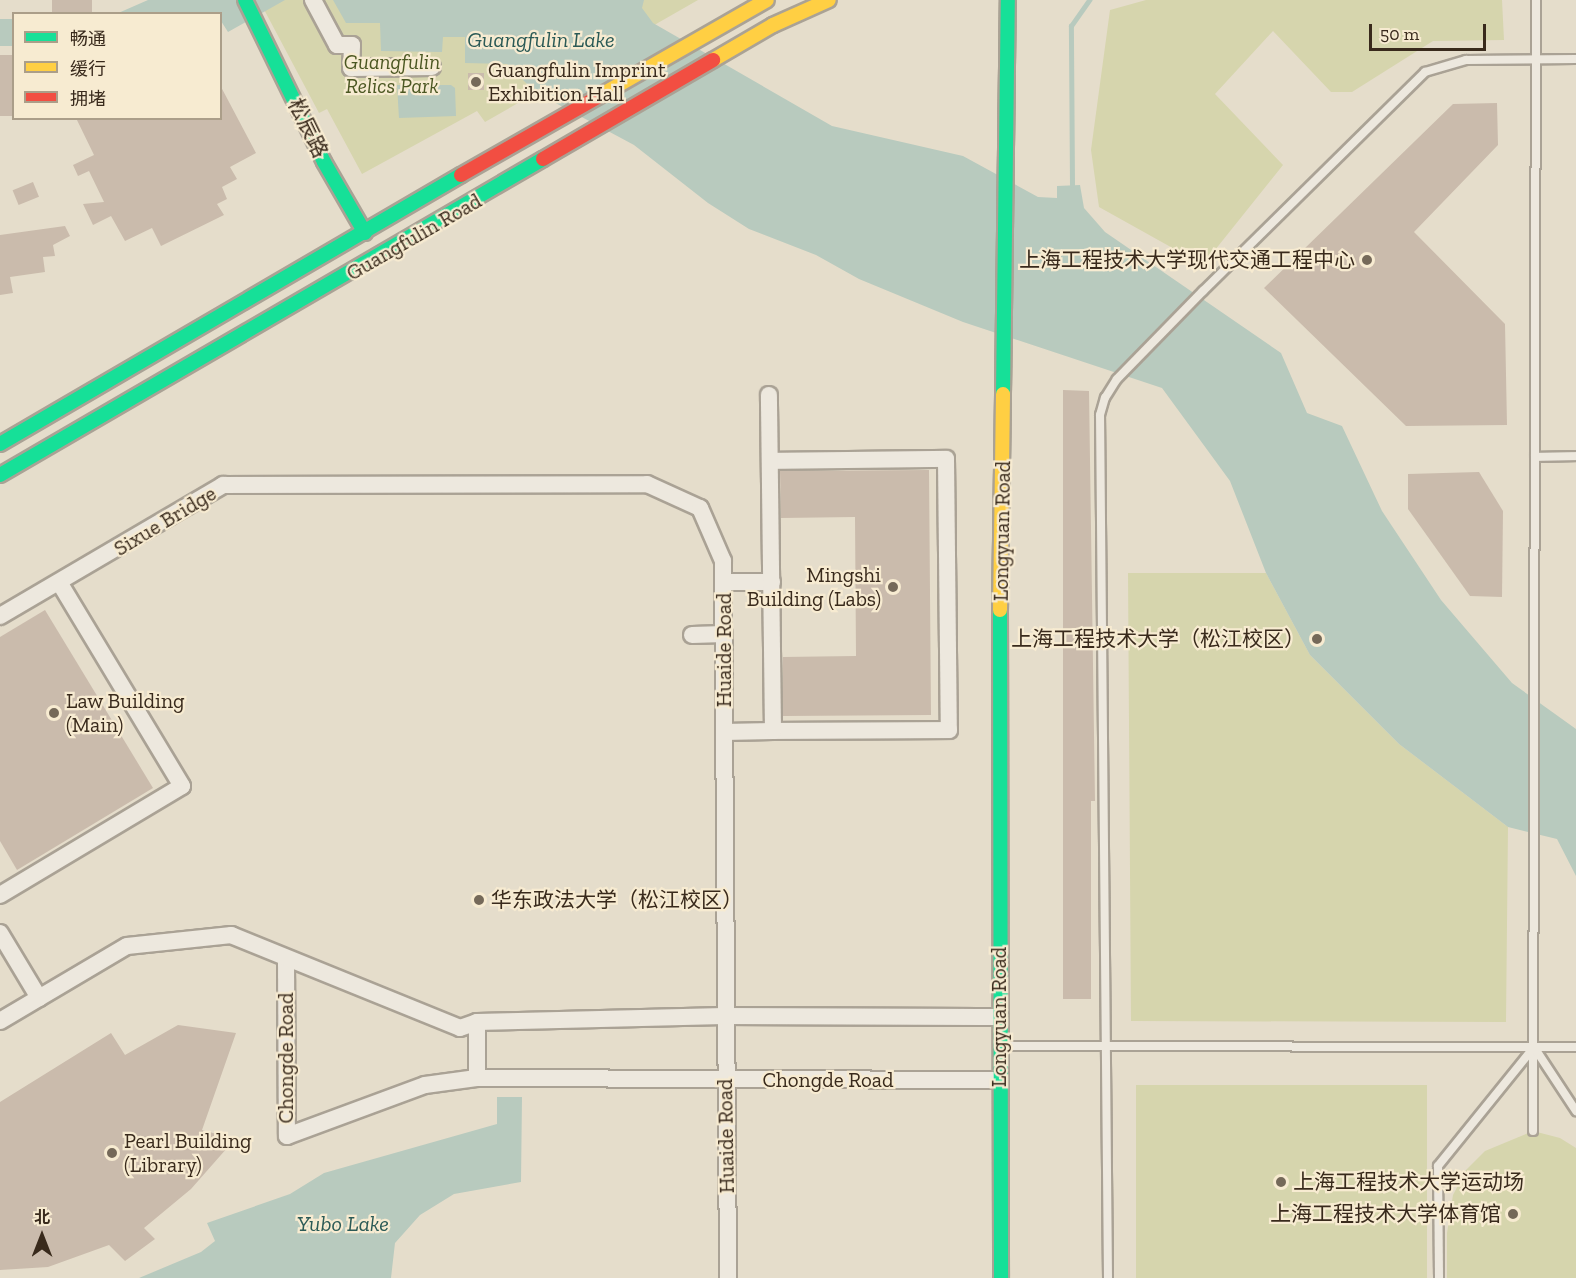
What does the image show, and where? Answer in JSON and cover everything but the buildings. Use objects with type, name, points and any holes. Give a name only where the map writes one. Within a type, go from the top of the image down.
[{"type":"main road","name":"松辰路","points":[[244,0],[324,162],[365,233]]},
{"type":"main road","name":"Guangfulin Road","points":[[0,444],[201,324],[365,233],[767,0]]},
{"type":"main road","name":"Guangfulin Road","points":[[0,476],[637,107],[773,25],[829,0]]},
{"type":"main road","name":"Longyuan Road","points":[[1001,1278],[998,760],[1008,0]]},
{"type":"street","points":[[314,0],[337,45],[352,45],[351,68],[432,67]]},
{"type":"street","points":[[770,395],[773,731]]},
{"type":"street","points":[[724,732],[949,730],[946,459],[770,461]]},
{"type":"street","name":"Huaide Road","points":[[223,486],[647,484],[700,508],[723,561],[724,1016],[728,1278]]},
{"type":"street","name":"Sixue Bridge","points":[[60,582],[223,486]]},
{"type":"street","points":[[0,616],[60,582],[182,786],[0,895]]},
{"type":"street","points":[[723,582],[772,582]]},
{"type":"street","points":[[692,635],[724,634]]},
{"type":"street","points":[[0,933],[39,998]]},
{"type":"street","name":"Chongde Road","points":[[0,1021],[127,946],[231,935],[286,960],[460,1028],[477,1022],[724,1016],[999,1017]]},
{"type":"street","name":"Chongde Road","points":[[286,960],[287,1136],[425,1085],[477,1078],[999,1080]]},
{"type":"street","points":[[477,1022],[477,1078]]},
{"type":"lane","points":[[1533,1131],[1536,0]]},
{"type":"lane","points":[[1108,1278],[1100,415],[1117,380],[1203,291],[1425,72],[1466,60],[1576,59]]},
{"type":"lane","points":[[1535,457],[1576,456]]},
{"type":"lane","points":[[999,1046],[1576,1047]]},
{"type":"lane","points":[[1534,1047],[1576,1110]]},
{"type":"lane","points":[[1439,1278],[1438,1166],[1534,1047]]},
{"type":"green space","name":"Guangfulin Relics Park","points":[[259,0],[698,0],[485,122],[477,111],[362,174],[327,109],[319,113]]},
{"type":"green space","points":[[1146,0],[1502,0],[1504,40],[1433,41],[1352,92],[1331,92],[1273,31],[1215,94],[1283,165],[1203,265],[1099,207],[1091,150],[1110,10]]},
{"type":"green space","points":[[1128,573],[1266,573],[1310,655],[1399,744],[1508,827],[1506,1022],[1131,1021]]},
{"type":"green space","name":"上海工程技术大学运动场","points":[[1136,1085],[1427,1085],[1427,1278],[1136,1278]]},
{"type":"green space","name":"上海工程技术大学体育馆","points":[[1533,1131],[1560,1138],[1576,1148],[1576,1278],[1447,1278],[1447,1233],[1453,1195],[1466,1170],[1485,1151]]},
{"type":"water","points":[[148,0],[285,0],[228,32],[222,23],[222,12],[121,12]]},
{"type":"water","name":"Guangfulin Lake","points":[[333,0],[644,0],[642,8],[653,23],[832,126],[963,156],[1038,197],[1057,198],[1057,186],[1080,185],[1084,208],[1105,232],[1281,353],[1307,413],[1342,426],[1382,511],[1441,600],[1512,683],[1576,729],[1576,876],[1557,839],[1508,827],[1399,744],[1310,655],[1266,573],[1230,481],[1162,388],[963,322],[859,279],[816,255],[749,229],[708,203],[634,145],[535,92],[507,64],[465,63],[465,37],[443,37],[442,52],[381,51],[380,23],[346,23]]},
{"type":"water","points":[[0,19],[12,19],[12,46],[0,46]]},
{"type":"water","points":[[397,85],[451,85],[455,88],[456,116],[399,118]]},
{"type":"water","name":"Yubo Lake","points":[[497,1097],[522,1097],[521,1182],[454,1194],[420,1215],[395,1243],[391,1278],[139,1278],[201,1252],[215,1241],[207,1223],[290,1194],[324,1173],[497,1124]]},
{"type":"waterway","points":[[1072,185],[1071,26],[1089,0]]},
{"type":"traffic: fast","points":[[245,0],[324,162],[365,233]]},
{"type":"traffic: fast","points":[[1003,394],[1008,0]]},
{"type":"traffic: fast","points":[[0,475],[543,159]]},
{"type":"traffic: fast","points":[[0,444],[461,175]]},
{"type":"traffic: fast","points":[[1000,610],[1001,1278]]},
{"type":"traffic: slow","points":[[601,95],[767,0]]},
{"type":"traffic: slow","points":[[713,60],[773,25],[829,0]]},
{"type":"traffic: slow","points":[[1000,610],[1003,394]]},
{"type":"traffic: jam","points":[[543,159],[713,60]]},
{"type":"traffic: jam","points":[[461,175],[601,95]]},
{"type":"place","name":"Guangfulin Imprint Exhibition Hall","points":[[476,82]]},
{"type":"place","name":"上海工程技术大学现代交通工程中心","points":[[1367,260]]},
{"type":"place","name":"Mingshi Building (Labs)","points":[[893,587]]},
{"type":"place","name":"上海工程技术大学（松江校区）","points":[[1317,639]]},
{"type":"place","name":"Law Building (Main)","points":[[54,713]]},
{"type":"place","name":"华东政法大学（松江校区）","points":[[479,900]]},
{"type":"place","name":"Pearl Building (Library)","points":[[112,1153]]},
{"type":"place","name":"上海工程技术大学运动场","points":[[1281,1182]]},
{"type":"place","name":"上海工程技术大学体育馆","points":[[1513,1214]]}]
